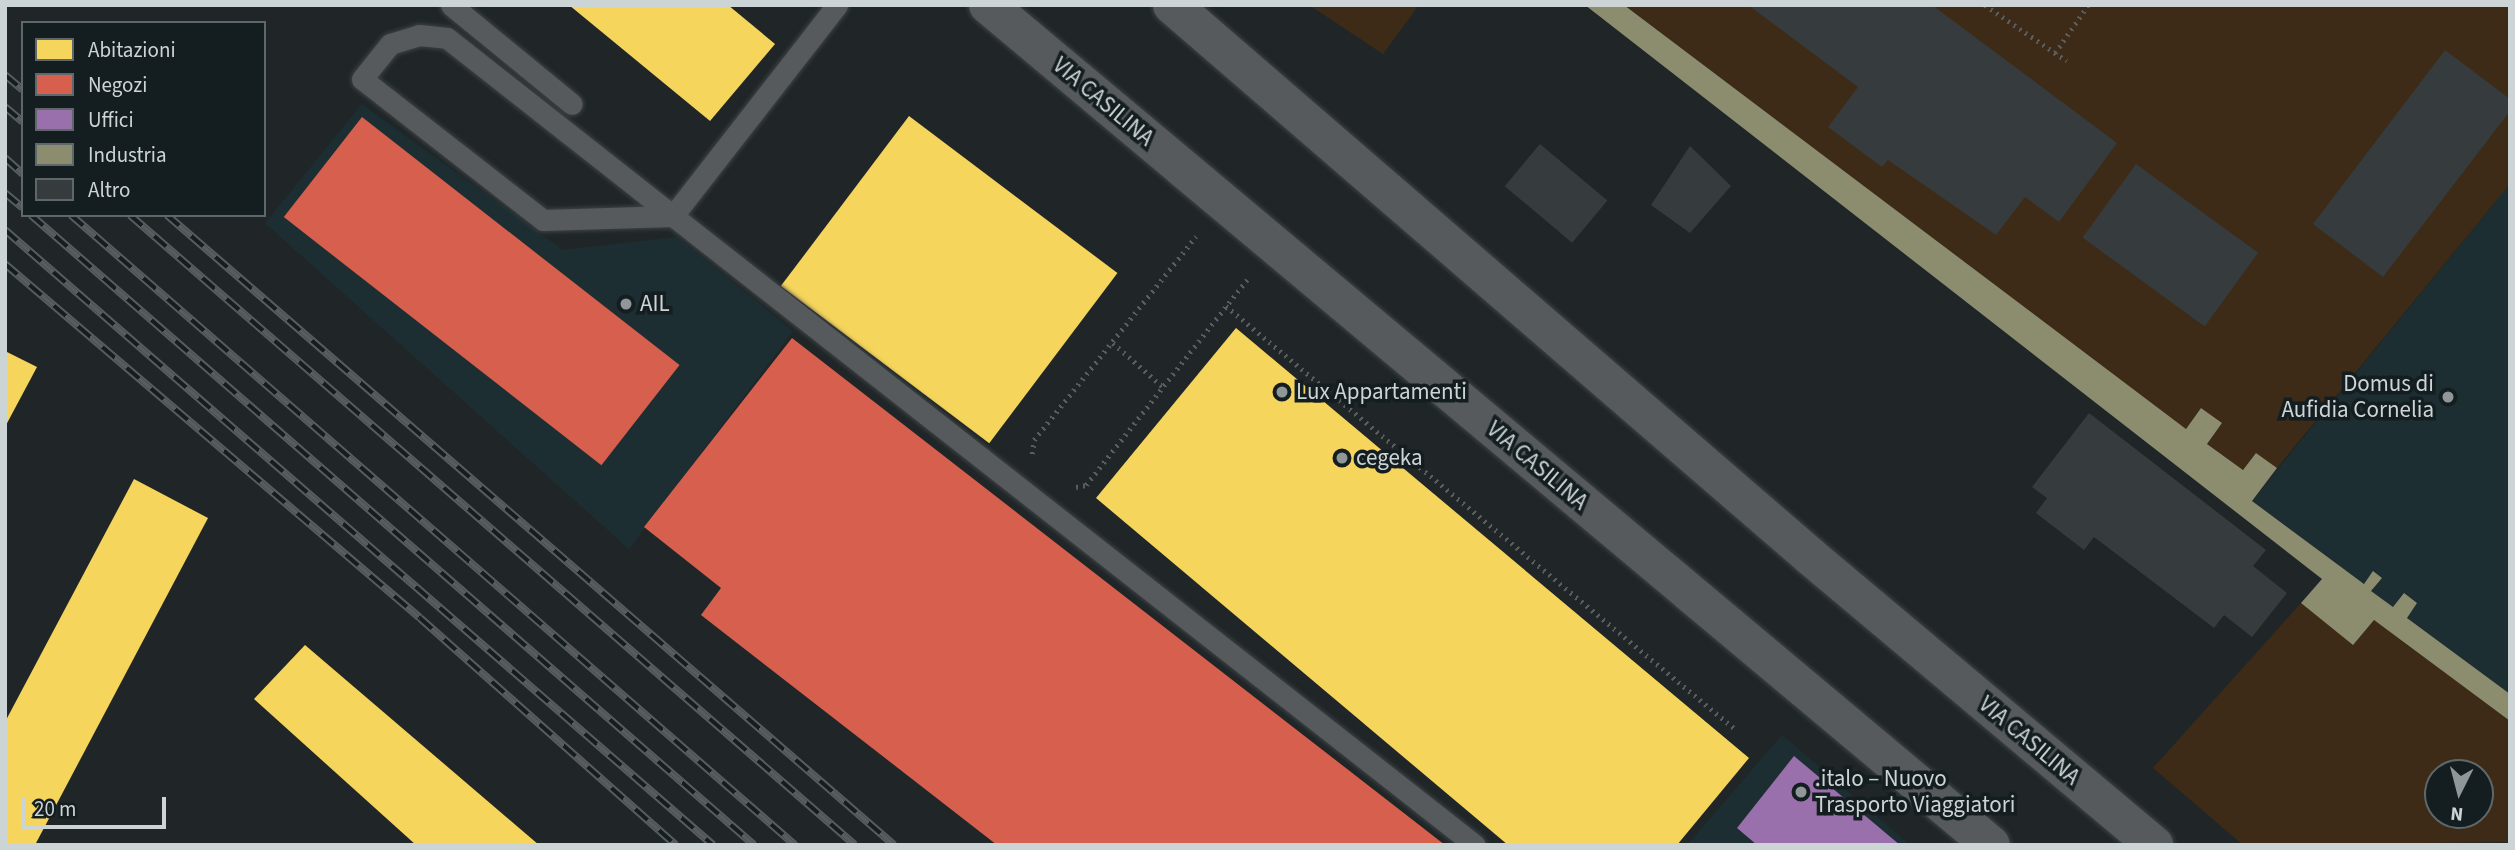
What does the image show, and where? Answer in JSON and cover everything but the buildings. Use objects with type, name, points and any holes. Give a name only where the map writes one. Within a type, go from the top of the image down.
[{"type":"main road","name":"VIA CASILINA","points":[[988,5],[1991,845]]},
{"type":"main road","name":"VIA CASILINA","points":[[1172,5],[1811,557],[2154,845]]},
{"type":"lane","points":[[451,5],[572,104]]},
{"type":"lane","points":[[673,216],[837,5]]},
{"type":"lane","points":[[673,216],[543,220],[362,79],[390,44],[419,35],[447,38],[1475,845]]},
{"type":"path","points":[[1985,5],[2067,61]]},
{"type":"path","points":[[2055,53],[2088,5]]},
{"type":"path","points":[[1198,234],[1034,440],[1026,493],[1086,485],[1250,276]]},
{"type":"path","points":[[1226,306],[1734,728]]},
{"type":"path","points":[[1113,343],[1163,387]]},
{"type":"shaded area","points":[[1309,5],[1419,5],[1383,54]]},
{"type":"shaded area","points":[[1624,5],[2510,5],[2510,184],[2277,468],[2256,453],[2243,470],[2207,444],[2222,423],[2201,408],[2186,429]]},
{"type":"shaded area","points":[[362,104],[563,250],[677,237],[793,331],[629,549],[265,223]]},
{"type":"shaded area","points":[[2510,184],[2510,694],[2407,618],[2417,603],[2404,593],[2393,607],[2371,591],[2382,578],[2374,571],[2364,584],[2252,501]]},
{"type":"shaded area","points":[[2301,603],[2353,644],[2374,620],[2510,721],[2510,842],[2243,845],[2153,768]]},
{"type":"shaded area","name":".italo – Nuovo Trasporto Viaggiatori","points":[[1782,735],[1910,845],[1687,845]]},
{"type":"railway","points":[[5,75],[21,88]]},
{"type":"railway","points":[[5,107],[21,120]]},
{"type":"railway","points":[[5,158],[21,172]]},
{"type":"railway","points":[[5,193],[21,206]]},
{"type":"railway","points":[[33,217],[754,845]]},
{"type":"railway","points":[[73,217],[795,845]]},
{"type":"railway","points":[[132,217],[855,845]]},
{"type":"railway","points":[[169,217],[894,845]]},
{"type":"railway","points":[[5,230],[713,845]]},
{"type":"railway","points":[[5,264],[420,618],[676,845]]},
{"type":"place","name":"AIL","points":[[626,304]]},
{"type":"place","name":"Lux Appartamenti","points":[[1282,392]]},
{"type":"place","name":"Domus di Aufidia Cornelia","points":[[2448,397]]},
{"type":"place","name":"cegeka","points":[[1342,458]]},
{"type":"place","name":".italo – Nuovo Trasporto Viaggiatori","points":[[1801,792]]}]
